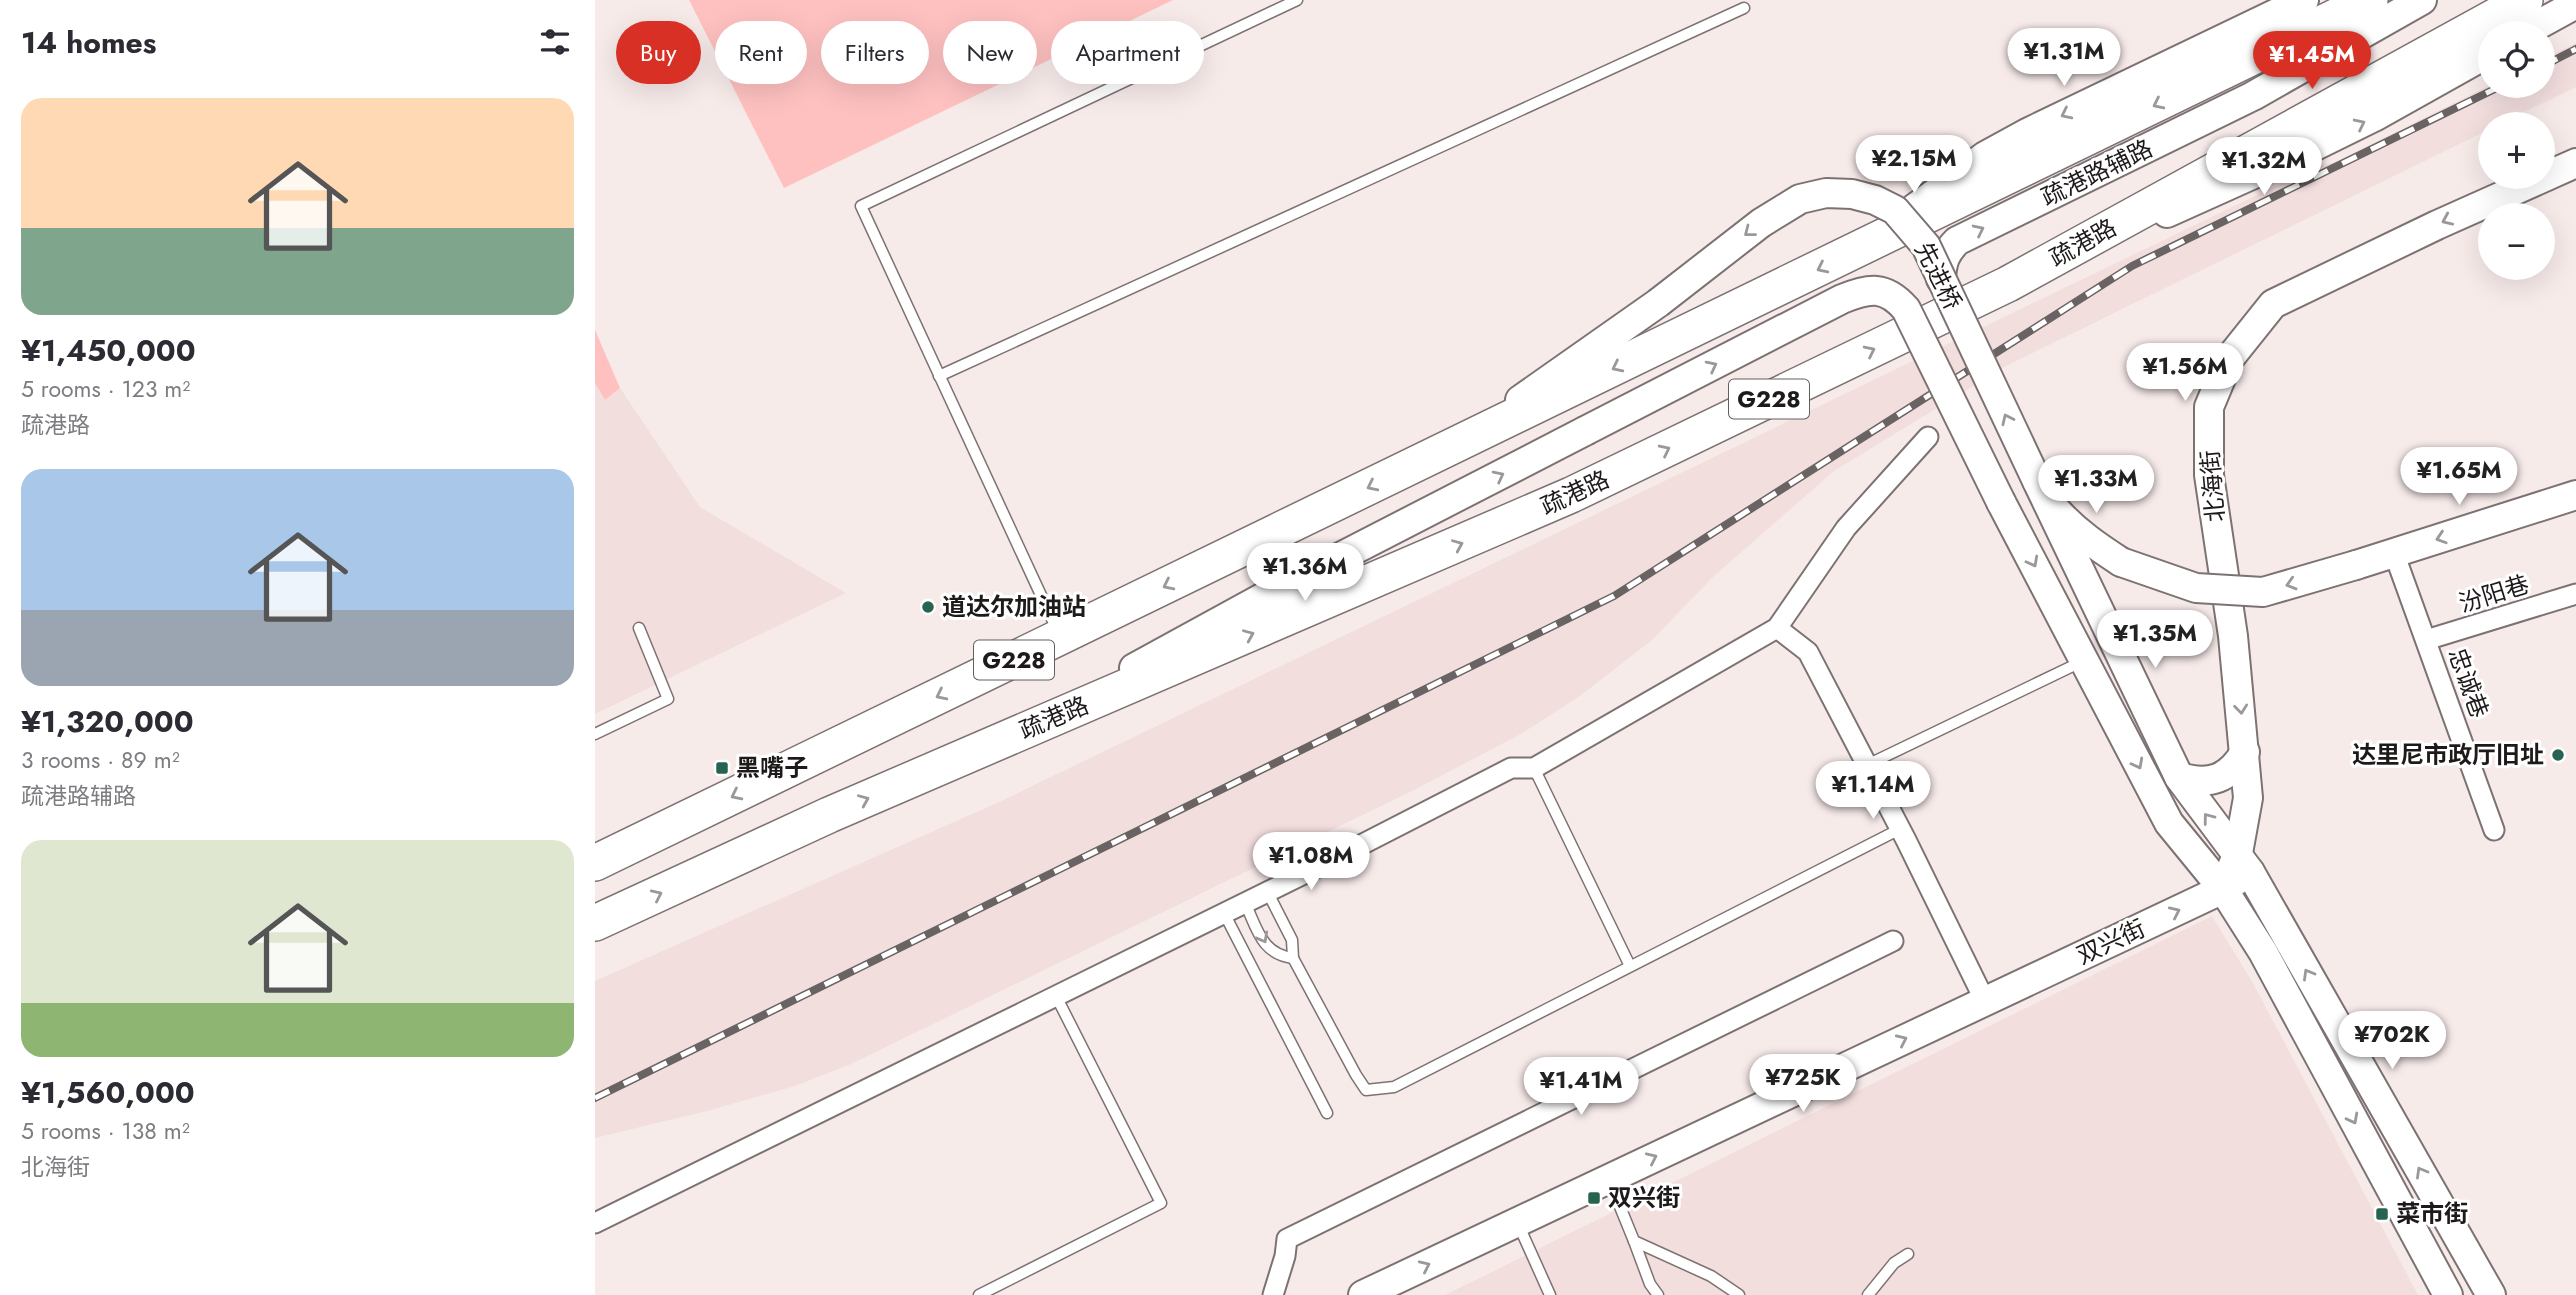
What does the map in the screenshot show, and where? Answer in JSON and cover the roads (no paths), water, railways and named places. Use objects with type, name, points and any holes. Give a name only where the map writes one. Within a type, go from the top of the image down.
[{"type":"highway","name":"G228","points":[[595,863],[2370,0]]},
{"type":"highway","name":"疏港路","points":[[595,923],[829,815],[1571,495],[2008,284],[2519,14]]},
{"type":"main road","points":[[1866,246],[1985,156],[2027,133],[2304,0]]},
{"type":"main road","name":"疏港路辅路","points":[[1941,279],[1947,252],[1957,241],[2253,96],[2422,0]]},
{"type":"main road","points":[[2519,14],[2576,4]]},
{"type":"main road","points":[[2008,284],[2307,150],[2374,117],[2478,59]]},
{"type":"main road","name":"北海街","points":[[2223,889],[2244,862],[2248,798],[2233,636],[2209,475],[2209,407],[2229,359],[2273,304],[2437,225],[2576,163]]},
{"type":"main road","name":"先进桥","points":[[1434,456],[1585,356],[1781,209],[1800,199],[1826,193],[1851,194],[1875,200],[1895,210],[1926,246],[2041,489]]},
{"type":"main road","name":"先进桥","points":[[1006,738],[1283,586],[1842,299],[1872,289],[1886,292],[1906,309],[2001,502],[2084,660]]},
{"type":"main road","points":[[2041,489],[2069,525],[2121,562],[2196,588],[2263,592],[2576,495]]},
{"type":"main road","points":[[2041,489],[2179,777],[2244,862],[2491,1295]]},
{"type":"main road","points":[[2084,660],[2169,822],[2223,889],[2263,952],[2448,1295]]},
{"type":"main road","points":[[2179,777],[2195,782],[2224,775],[2236,767],[2245,752]]},
{"type":"main road","name":"双兴街","points":[[1363,1295],[2223,889]]},
{"type":"street","points":[[595,1223],[1245,903],[1511,768],[1534,768],[1777,628],[1846,528],[1928,438]]},
{"type":"street","name":"忠诚巷","points":[[2394,553],[2494,830]]},
{"type":"street","name":"汾阳巷","points":[[2426,640],[2576,594]]},
{"type":"street","points":[[1777,628],[1808,652],[1985,1001]]},
{"type":"street","points":[[1273,1295],[1285,1256],[1287,1239],[1893,941]]},
{"type":"lane","points":[[1060,638],[861,206],[1297,0]]},
{"type":"lane","points":[[940,376],[1744,8]]},
{"type":"lane","points":[[595,734],[669,699],[639,628]]},
{"type":"lane","points":[[1867,765],[2084,660]]},
{"type":"lane","points":[[1534,768],[1630,966]]},
{"type":"lane","points":[[1267,891],[1292,940],[1293,958],[1366,1090],[1394,1087],[1900,829]]},
{"type":"lane","points":[[1245,903],[1266,947],[1280,956],[1293,958]]},
{"type":"lane","points":[[1224,913],[1327,1113]]},
{"type":"lane","points":[[979,1295],[1161,1203],[1056,996]]},
{"type":"lane","points":[[1609,1179],[1650,1284],[1658,1295]]},
{"type":"lane","points":[[1518,1222],[1550,1295]]},
{"type":"lane","points":[[1633,1241],[1711,1276],[1739,1295]]},
{"type":"lane","points":[[1868,1295],[1894,1263],[1907,1254]]},
{"type":"railway","points":[[2555,60],[2576,49]]},
{"type":"railway","points":[[595,1098],[1614,596],[2132,266],[2478,97]]},
{"type":"place","name":"道达尔加油站","points":[[928,607]]},
{"type":"place","name":"达里尼市政厅旧址","points":[[2558,755]]},
{"type":"place","name":"黑嘴子","points":[[722,768]]},
{"type":"place","name":"双兴街","points":[[1594,1198]]},
{"type":"place","name":"菜市街","points":[[2382,1214]]}]
